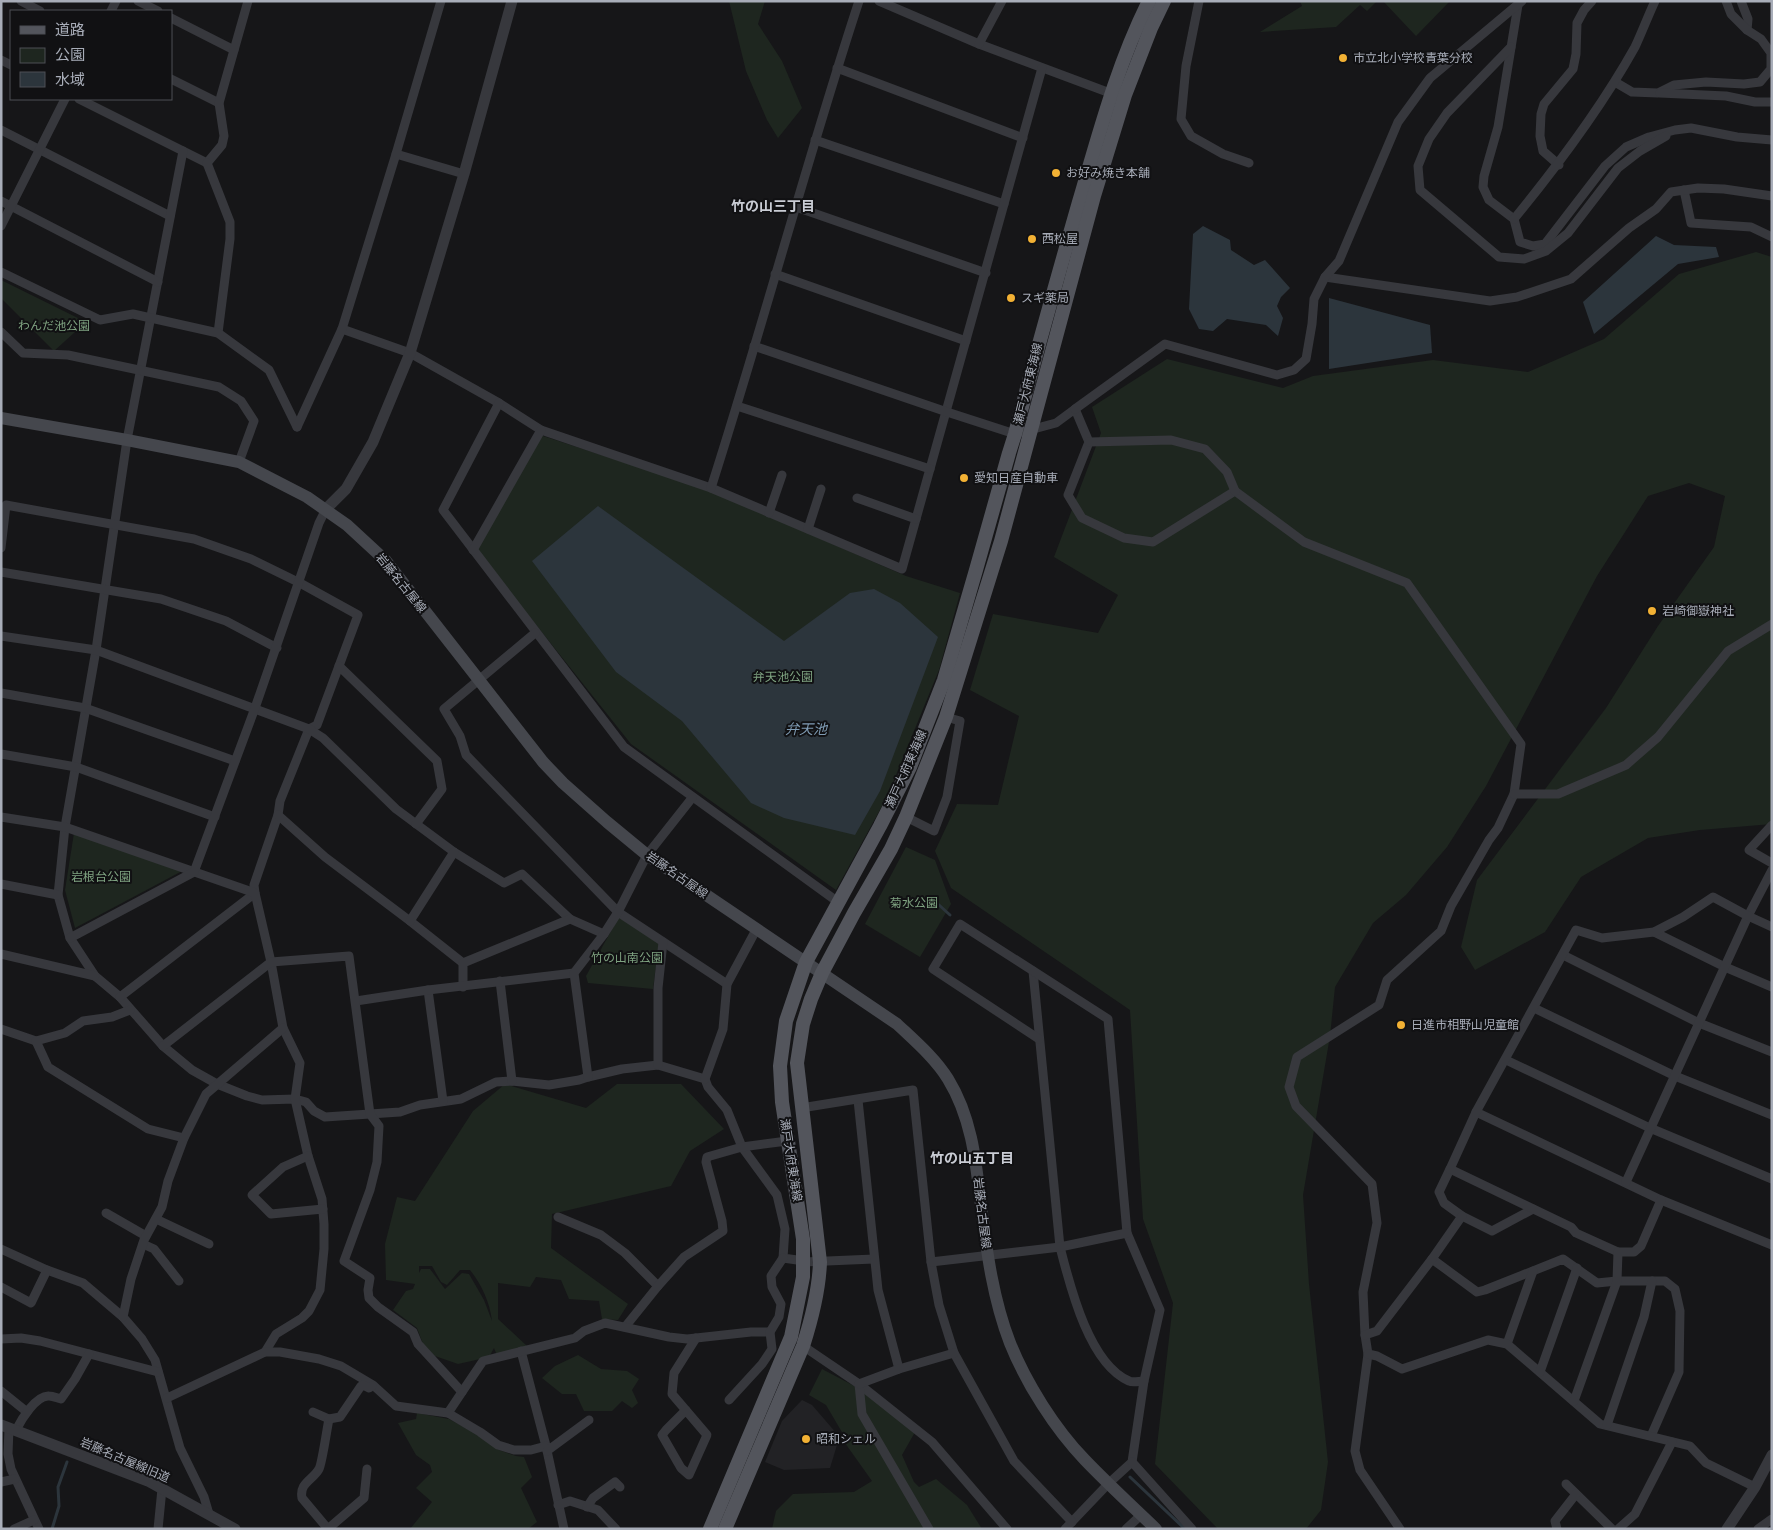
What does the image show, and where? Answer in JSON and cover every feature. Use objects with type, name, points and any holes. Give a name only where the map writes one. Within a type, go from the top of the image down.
[{"type":"main road","name":"瀬戸大府東海線","points":[[710,1529],[791,1337],[797,1312],[804,1262],[803,1239],[782,1102],[780,1066],[786,1021],[806,962],[910,767],[944,680],[1008,453],[1016,434],[1047,310],[1110,94],[1137,24],[1149,1]]},
{"type":"main road","name":"瀬戸大府東海線","points":[[725,1529],[803,1346],[813,1315],[819,1286],[820,1262],[797,1063],[803,1024],[822,973],[891,850],[946,717],[1001,541],[1094,196],[1125,95],[1151,28],[1164,1]]},
{"type":"main road","name":"岩藤名古屋線","points":[[1,418],[239,462],[287,486],[326,509],[347,525],[386,561],[477,680],[543,762],[563,783],[647,855],[897,1024],[924,1049],[948,1079],[964,1112],[974,1152],[995,1297],[1010,1344],[1028,1380],[1053,1421],[1084,1459],[1156,1529]]},
{"type":"street","points":[[22,1],[38,10]]},
{"type":"street","points":[[138,1],[156,10]]},
{"type":"street","points":[[207,163],[222,145],[224,136],[219,104],[248,1]]},
{"type":"street","points":[[1,272],[100,320],[134,314],[218,333],[269,370],[297,427],[342,329],[396,154],[440,1]]},
{"type":"street","points":[[70,938],[194,872],[216,817],[277,648],[319,523],[326,509],[346,489],[373,442],[410,353],[464,174],[512,1]]},
{"type":"street","points":[[711,488],[815,140],[859,1]]},
{"type":"street","points":[[879,1],[979,44],[1110,94]]},
{"type":"street","points":[[979,44],[1002,1]]},
{"type":"street","points":[[1199,1],[1186,66],[1181,119],[1191,136],[1223,154],[1249,163]]},
{"type":"street","points":[[1559,164],[1543,150],[1540,136],[1541,114],[1544,104],[1573,69],[1576,54],[1577,23],[1584,10],[1592,1]]},
{"type":"street","points":[[1514,218],[1559,164],[1615,82],[1636,44],[1655,1]]},
{"type":"street","points":[[1658,93],[1674,85],[1706,82],[1744,84],[1760,82],[1770,70],[1772,53],[1761,39],[1747,30],[1731,14],[1726,1]]},
{"type":"street","points":[[1741,1],[1748,19],[1747,30]]},
{"type":"street","points":[[1520,3],[1498,127],[1484,176],[1483,187],[1489,200],[1514,218],[1520,242],[1533,246],[1545,244],[1605,166],[1626,147],[1649,137],[1691,128],[1737,137],[1772,140]]},
{"type":"street","points":[[754,346],[1016,434],[1056,423],[1165,344],[1277,375],[1294,370],[1306,358],[1314,299],[1325,277],[1339,261],[1398,122],[1430,78],[1520,3]]},
{"type":"street","points":[[172,19],[234,50]]},
{"type":"street","points":[[1511,47],[1447,113],[1429,139],[1418,166],[1420,190],[1499,257],[1524,259],[1546,251],[1568,233],[1618,168],[1640,151],[1670,133],[1691,128]]},
{"type":"street","points":[[837,68],[1022,138]]},
{"type":"street","points":[[342,329],[410,353],[499,403],[541,430],[711,488],[902,569],[1042,68]]},
{"type":"street","points":[[172,80],[219,104]]},
{"type":"street","points":[[1615,82],[1632,92],[1726,96],[1755,102],[1772,102]]},
{"type":"street","points":[[1,226],[64,100]]},
{"type":"street","points":[[81,100],[207,163],[230,222],[230,239],[218,333]]},
{"type":"street","points":[[1,130],[170,216]]},
{"type":"street","points":[[815,140],[1004,204]]},
{"type":"street","points":[[183,151],[127,440],[96,650],[65,826],[58,895],[70,938],[95,976],[120,997],[163,1046],[192,1070],[217,1084],[247,1096],[262,1100],[295,1099],[306,1102],[314,1111],[326,1117],[400,1112],[443,1100],[461,1100],[496,1082],[512,1081],[549,1085],[579,1080],[588,1076],[622,1069],[658,1065],[705,1079]]},
{"type":"street","points":[[396,154],[464,174]]},
{"type":"street","points":[[1325,277],[1490,301],[1517,297],[1571,280],[1629,228],[1656,209],[1671,192],[1698,188],[1724,189],[1772,196]]},
{"type":"street","points":[[1684,190],[1691,223],[1751,227],[1772,237]]},
{"type":"street","points":[[1,201],[158,282]]},
{"type":"street","points":[[796,207],[986,273]]},
{"type":"street","points":[[775,274],[966,341]]},
{"type":"street","points":[[1,332],[23,353],[68,355],[219,387],[241,401],[254,421],[239,462]]},
{"type":"street","points":[[499,403],[443,510],[624,748],[838,902]]},
{"type":"street","points":[[737,406],[930,470]]},
{"type":"street","points":[[1075,409],[1089,442],[1068,495],[1082,518],[1124,538],[1153,542],[1235,491]]},
{"type":"street","points":[[473,550],[541,430]]},
{"type":"street","points":[[1089,442],[1171,440],[1205,449],[1227,472],[1235,491],[1304,542],[1407,583],[1521,744],[1514,794],[1498,828],[1489,840],[1451,906],[1441,930],[1387,980],[1379,1005],[1297,1057],[1289,1087],[1296,1106],[1372,1184],[1377,1224],[1363,1292],[1368,1354],[1355,1452],[1360,1470],[1400,1529]]},
{"type":"street","points":[[769,514],[782,475]]},
{"type":"street","points":[[808,529],[821,489]]},
{"type":"street","points":[[857,498],[916,519]]},
{"type":"street","points":[[1,548],[6,505],[115,525],[194,540],[251,559],[358,615],[317,725],[309,729],[280,801],[278,816],[254,885],[283,1028],[300,1063],[295,1099],[308,1156],[322,1198],[324,1249],[320,1290],[309,1310],[302,1318],[276,1334],[265,1352]]},
{"type":"street","points":[[1,572],[161,599],[226,622],[277,648]]},
{"type":"street","points":[[1514,794],[1558,794],[1626,765],[1658,737],[1728,651],[1772,624]]},
{"type":"street","points":[[535,633],[444,709],[460,736],[466,755],[618,912],[727,984]]},
{"type":"street","points":[[1,636],[96,650],[309,729],[323,738],[396,809],[454,852],[504,883],[522,874],[570,919],[604,934]]},
{"type":"street","points":[[339,666],[437,761],[442,788],[416,824]]},
{"type":"street","points":[[1,694],[85,708],[235,761]]},
{"type":"street","points":[[906,817],[934,831],[947,797],[960,722],[946,717]]},
{"type":"street","points":[[1,754],[76,767],[216,817]]},
{"type":"street","points":[[588,1076],[574,973],[604,934],[618,912],[647,855],[692,798]]},
{"type":"street","points":[[278,816],[325,857],[463,963]]},
{"type":"street","points":[[1,817],[65,826],[255,893]]},
{"type":"street","points":[[1772,826],[1749,850],[1772,864]]},
{"type":"street","points":[[410,921],[454,852]]},
{"type":"street","points":[[1626,1182],[1748,916],[1772,870]]},
{"type":"street","points":[[1,884],[58,895]]},
{"type":"street","points":[[120,997],[255,893]]},
{"type":"street","points":[[1533,1208],[1492,1231],[1462,1216],[1444,1203],[1439,1192],[1476,1112],[1576,930],[1602,938],[1654,932],[1683,917],[1713,897],[1772,927]]},
{"type":"street","points":[[463,963],[570,919]]},
{"type":"street","points":[[801,1108],[913,1090],[931,1262],[939,1304],[954,1353],[1014,1461],[1068,1526],[1132,1462],[1144,1381],[1160,1310],[1127,1233],[1108,1019],[960,924],[933,969],[1039,1039]]},
{"type":"street","points":[[729,1400],[762,1364],[772,1349],[770,1332],[779,1317],[781,1304],[772,1287],[771,1276],[783,1258],[785,1229],[777,1196],[742,1147],[726,1110],[708,1087],[705,1079],[723,1029],[727,984],[756,930]]},
{"type":"street","points":[[1654,932],[1725,968],[1772,987]]},
{"type":"street","points":[[658,1065],[658,988],[663,942]]},
{"type":"street","points":[[1,954],[95,976]]},
{"type":"street","points":[[1563,955],[1700,1023],[1772,1052]]},
{"type":"street","points":[[163,1046],[271,962],[349,956],[370,1114],[379,1126],[377,1162],[370,1190],[344,1261],[370,1278],[369,1298],[378,1307],[413,1332],[418,1344],[462,1392]]},
{"type":"street","points":[[463,963],[463,987]]},
{"type":"street","points":[[1033,971],[1060,1247],[1072,1289],[1099,1354],[1112,1371],[1130,1382],[1144,1381]]},
{"type":"street","points":[[356,1001],[428,990],[574,973]]},
{"type":"street","points":[[500,981],[512,1081]]},
{"type":"street","points":[[428,990],[443,1100]]},
{"type":"street","points":[[1534,1008],[1675,1076],[1772,1115]]},
{"type":"street","points":[[1,1029],[36,1041],[65,1033],[83,1021],[112,1017],[130,1010]]},
{"type":"street","points":[[124,1317],[131,1279],[145,1240],[162,1207],[168,1182],[184,1138],[206,1094],[283,1028]]},
{"type":"street","points":[[36,1041],[48,1067],[148,1129],[184,1138]]},
{"type":"street","points":[[1506,1060],[1650,1128],[1772,1180]]},
{"type":"street","points":[[858,1100],[878,1290],[899,1369]]},
{"type":"street","points":[[1476,1112],[1661,1200],[1772,1245]]},
{"type":"street","points":[[625,1326],[684,1257],[723,1231],[706,1162],[708,1157],[742,1147],[787,1141]]},
{"type":"street","points":[[308,1156],[283,1167],[252,1194],[271,1214],[323,1209]]},
{"type":"street","points":[[1450,1169],[1533,1208],[1571,1227],[1576,1233],[1618,1252],[1634,1252],[1642,1246],[1661,1200]]},
{"type":"street","points":[[106,1213],[145,1240],[179,1281]]},
{"type":"street","points":[[1365,1335],[1377,1331],[1462,1216]]},
{"type":"street","points":[[558,1217],[601,1235],[625,1253],[658,1286]]},
{"type":"street","points":[[156,1219],[209,1244]]},
{"type":"street","points":[[931,1262],[1060,1247],[1127,1233]]},
{"type":"street","points":[[1,1249],[47,1270],[83,1283],[124,1317],[142,1339],[155,1360],[180,1448],[204,1496],[209,1514]]},
{"type":"street","points":[[1574,1402],[1617,1281],[1618,1252]]},
{"type":"street","points":[[783,1258],[804,1262],[874,1259]]},
{"type":"street","points":[[1432,1259],[1477,1292],[1563,1259],[1597,1283],[1665,1281],[1675,1289],[1680,1311],[1679,1372],[1651,1436]]},
{"type":"street","points":[[1540,1372],[1577,1268]]},
{"type":"street","points":[[1,1288],[31,1303],[47,1270]]},
{"type":"street","points":[[1507,1344],[1533,1271]]},
{"type":"street","points":[[1607,1426],[1644,1317],[1652,1281]]},
{"type":"street","points":[[448,1413],[483,1361],[575,1338],[584,1331],[605,1324],[625,1326],[669,1337],[687,1339],[751,1332],[770,1332]]},
{"type":"street","points":[[1,1339],[21,1338],[40,1341],[158,1372]]},
{"type":"street","points":[[686,1410],[662,1435],[681,1468],[689,1475],[707,1436],[686,1410],[672,1394],[674,1373],[696,1338]]},
{"type":"street","points":[[1368,1354],[1377,1356],[1402,1369],[1488,1340],[1507,1344],[1600,1424],[1690,1446],[1706,1463],[1754,1487]]},
{"type":"street","points":[[803,1346],[859,1384],[932,1442],[1007,1529]]},
{"type":"street","points":[[521,1351],[547,1449],[564,1529]]},
{"type":"street","points":[[167,1398],[265,1352],[280,1352],[319,1359],[341,1366],[373,1385],[396,1406],[448,1413],[498,1445],[514,1450],[547,1449],[589,1420]]},
{"type":"street","points":[[859,1384],[899,1369],[954,1353]]},
{"type":"street","points":[[39,1529],[11,1469],[8,1454],[9,1428],[42,1398],[49,1395],[61,1398],[75,1379],[89,1354]]},
{"type":"street","points":[[859,1384],[862,1414],[929,1529]]},
{"type":"street","points":[[313,1412],[328,1419],[340,1417],[361,1386],[369,1388],[373,1385]]},
{"type":"street","points":[[1,1391],[27,1412]]},
{"type":"street","points":[[328,1419],[320,1469],[306,1481],[301,1492],[302,1498],[329,1528],[364,1498],[367,1468]]},
{"type":"street","name":"岩藤名古屋線旧道","points":[[9,1428],[148,1482],[235,1529]]},
{"type":"street","points":[[1618,1529],[1635,1514],[1672,1442]]},
{"type":"street","points":[[1729,1528],[1772,1455]]},
{"type":"street","points":[[1132,1462],[1192,1529]]},
{"type":"street","points":[[1,1482],[15,1479]]},
{"type":"street","points":[[587,1507],[593,1498],[615,1482],[620,1487]]},
{"type":"street","points":[[1566,1484],[1612,1529]]},
{"type":"street","points":[[158,1529],[162,1489]]},
{"type":"street","points":[[1557,1529],[1555,1522],[1576,1494]]},
{"type":"street","points":[[558,1504],[570,1501],[598,1510],[616,1529]]},
{"type":"street","points":[[1126,1529],[1141,1515]]},
{"type":"street","points":[[1758,1529],[1772,1519]]},
{"type":"street","points":[[14,1529],[34,1520]]},
{"type":"shaded area","name":"昭和シェル","points":[[802,1400],[812,1405],[837,1434],[837,1445],[830,1468],[784,1470],[765,1462],[782,1421]]},
{"type":"green space","points":[[729,1],[765,1],[758,24],[782,61],[802,108],[778,138],[767,120],[746,71]]},
{"type":"green space","points":[[1300,1],[1377,1],[1367,11],[1360,5],[1336,27],[1260,32],[1302,6]]},
{"type":"green space","points":[[1383,1],[1450,1],[1416,36]]},
{"type":"green space","points":[[1756,252],[1772,257],[1772,824],[1700,830],[1648,838],[1581,877],[1545,932],[1475,970],[1461,947],[1477,880],[1606,708],[1658,626],[1714,547],[1725,496],[1689,483],[1648,496],[1597,576],[1486,786],[1447,847],[1406,895],[1373,923],[1335,987],[1330,1036],[1303,1195],[1309,1284],[1328,1462],[1321,1510],[1306,1529],[1218,1529],[1155,1464],[1173,1303],[1143,1219],[1130,1010],[951,888],[935,851],[957,804],[998,805],[1019,716],[970,690],[993,614],[1098,633],[1118,595],[1054,557],[1101,433],[1092,407],[1167,359],[1283,388],[1313,376],[1433,360],[1528,372],[1604,339],[1679,274]]},
{"type":"green space","name":"わんだ池公園","points":[[1,280],[86,322],[54,351],[1,298]]},
{"type":"green space","name":"弁天池公園","points":[[540,435],[706,489],[906,576],[960,593],[939,670],[887,797],[836,890],[631,744],[474,547]]},
{"type":"green space","name":"岩根台公園","points":[[74,833],[184,870],[75,928],[65,890]]},
{"type":"green space","name":"菊水公園","points":[[906,847],[935,860],[951,904],[920,957],[865,924]]},
{"type":"green space","name":"竹の山南公園","points":[[619,917],[659,943],[653,989],[588,983],[586,976]]},
{"type":"green space","points":[[505,1084],[586,1108],[617,1084],[681,1084],[724,1129],[690,1151],[671,1186],[552,1214],[551,1248],[628,1304],[618,1320],[602,1319],[599,1301],[569,1299],[561,1280],[536,1277],[530,1287],[498,1283],[498,1319],[527,1346],[508,1353],[496,1353],[494,1348],[489,1357],[458,1364],[435,1356],[423,1344],[417,1328],[393,1310],[406,1291],[413,1289],[415,1284],[386,1280],[385,1244],[397,1197],[415,1201],[473,1111]],"holes":[[[419,1266],[432,1266],[441,1282],[447,1285],[460,1270],[470,1270],[485,1294],[492,1321],[484,1300],[469,1274],[462,1273],[445,1289],[430,1269],[421,1269],[419,1273]]]},
{"type":"green space","points":[[578,1355],[601,1369],[627,1371],[639,1379],[632,1390],[638,1403],[632,1408],[622,1401],[612,1411],[584,1411],[576,1394],[562,1394],[542,1378],[555,1366]]},
{"type":"green space","points":[[822,1369],[860,1389],[915,1432],[902,1455],[914,1482],[919,1487],[936,1479],[967,1505],[982,1529],[772,1529],[776,1511],[793,1494],[854,1492],[872,1481],[845,1443],[846,1439],[826,1405],[809,1395]]},
{"type":"green space","points":[[417,1413],[449,1419],[479,1435],[499,1450],[524,1457],[532,1477],[521,1488],[537,1522],[528,1529],[410,1529],[432,1502],[416,1488],[432,1472],[430,1465],[416,1455],[398,1423],[416,1419]]},
{"type":"water","points":[[1203,226],[1230,240],[1231,250],[1254,265],[1265,260],[1290,288],[1281,297],[1277,306],[1283,318],[1278,336],[1266,325],[1227,319],[1213,331],[1199,329],[1189,309],[1193,234]]},
{"type":"water","points":[[1656,236],[1674,245],[1716,247],[1719,257],[1678,264],[1594,334],[1583,302]]},
{"type":"water","points":[[1329,298],[1430,325],[1432,353],[1329,369]]},
{"type":"water","name":"弁天池","points":[[598,506],[784,641],[850,593],[874,589],[900,603],[938,637],[880,791],[855,835],[784,818],[751,803],[682,721],[616,672],[532,561]]},
{"type":"waterway","points":[[928,898],[950,915]]},
{"type":"waterway","points":[[52,1529],[59,1506],[58,1487],[67,1462]]},
{"type":"waterway","points":[[1130,1477],[1185,1529]]},
{"type":"place","name":"市立北小学校青葉分校","points":[[1343,58]]},
{"type":"place","name":"お好み焼き本舗","points":[[1056,173]]},
{"type":"place","name":"西松屋","points":[[1032,239]]},
{"type":"place","name":"スギ薬局","points":[[1011,298]]},
{"type":"place","name":"愛知日産自動車","points":[[964,478]]},
{"type":"place","name":"岩崎御嶽神社","points":[[1652,611]]},
{"type":"place","name":"日進市相野山児童館","points":[[1401,1025]]},
{"type":"place","name":"昭和シェル","points":[[806,1439]]},
{"type":"district","name":"竹の山三丁目","points":[[773,206]]},
{"type":"district","name":"竹の山五丁目","points":[[972,1158]]}]
